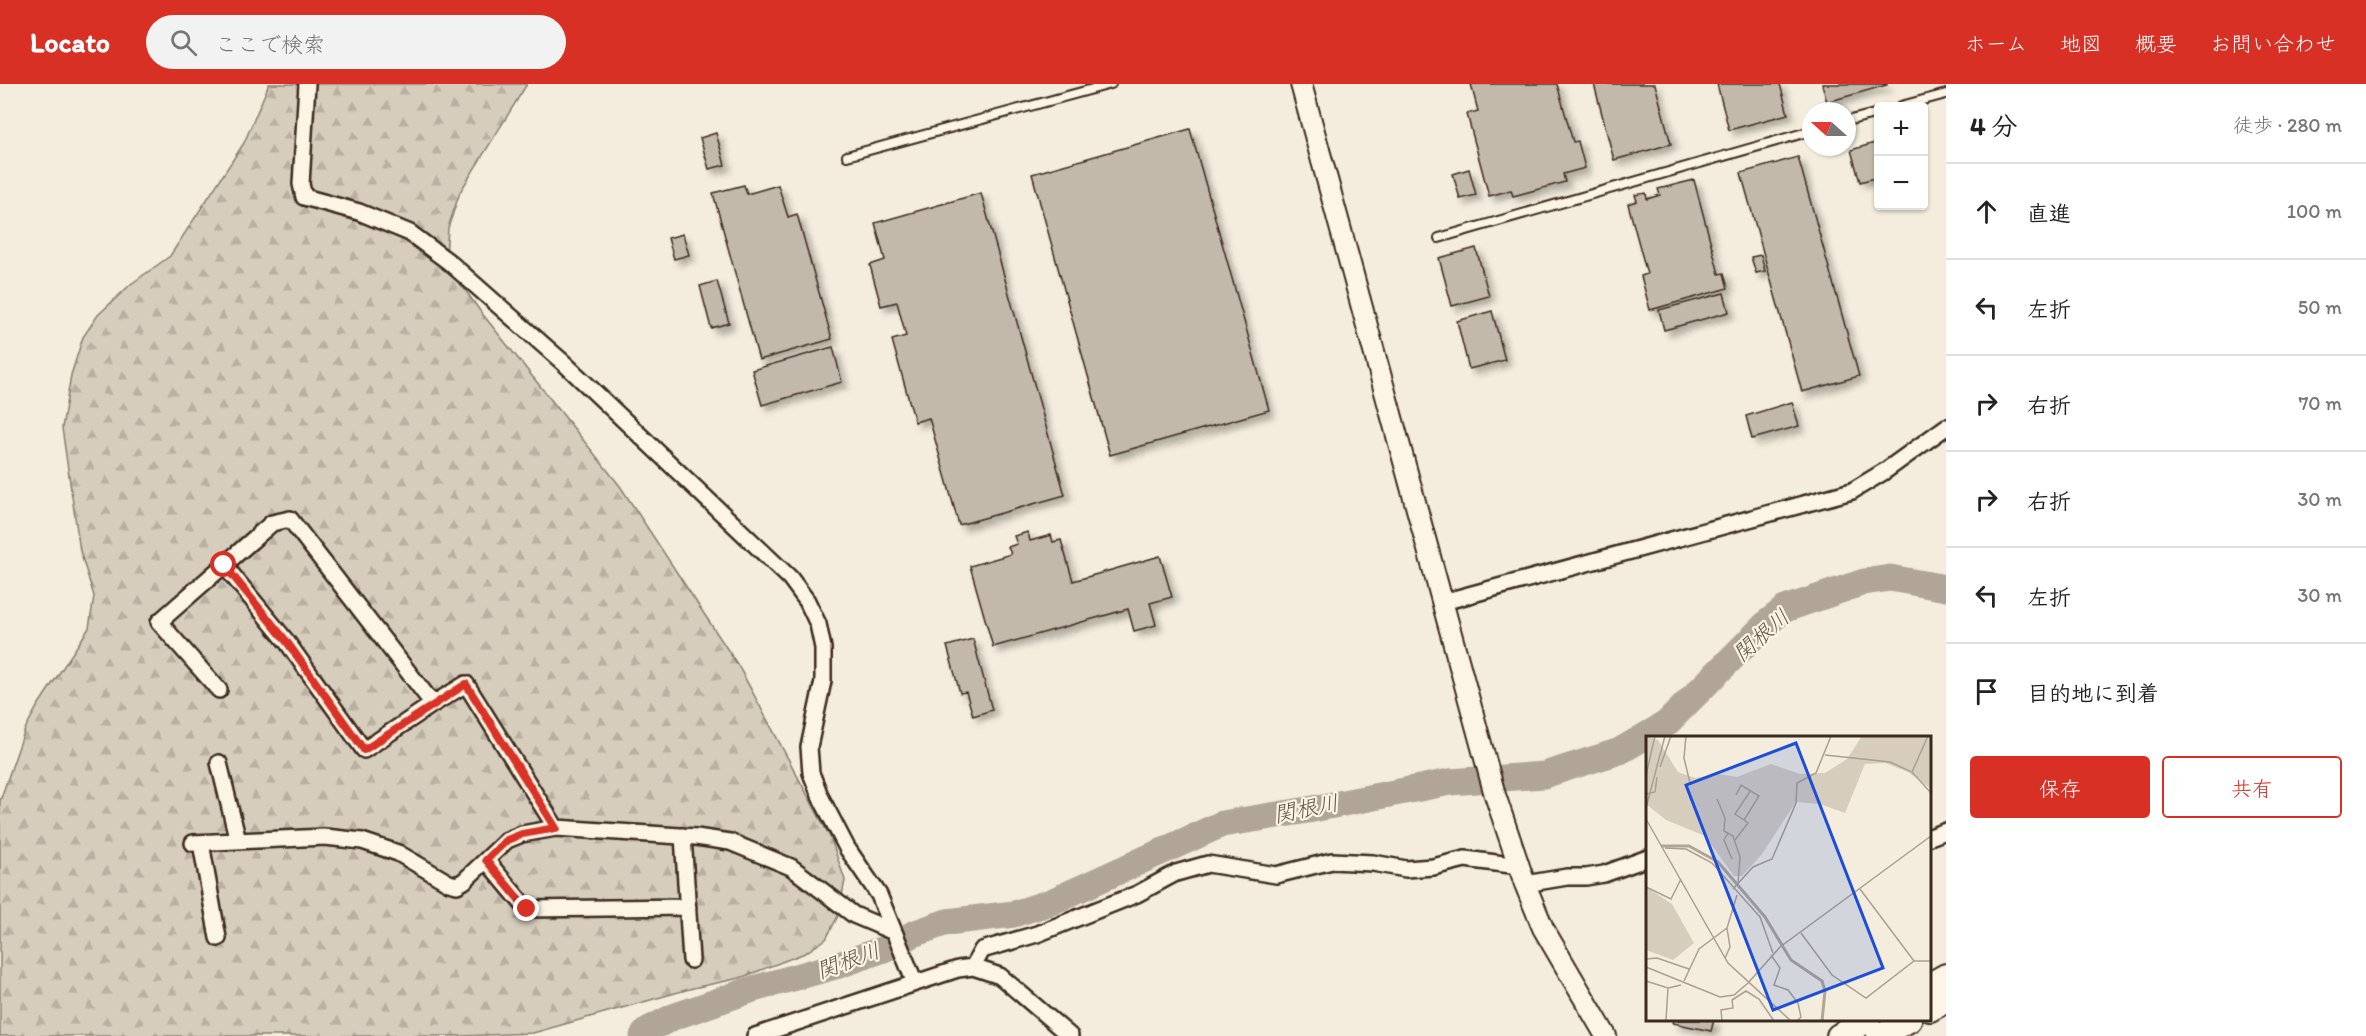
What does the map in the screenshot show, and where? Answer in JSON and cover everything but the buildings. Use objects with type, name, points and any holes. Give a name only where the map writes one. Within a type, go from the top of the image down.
[{"type":"main road","points":[[1938,1003],[1946,976]]},
{"type":"main road","points":[[1839,1036],[1866,1021]]},
{"type":"main road","points":[[1879,1036],[1908,1021]]},
{"type":"street","points":[[307,84],[301,184],[304,197],[359,212],[410,233],[449,262],[565,364],[759,547],[790,578],[807,601],[818,624],[823,648],[823,681],[809,747],[811,773],[821,798],[847,848],[879,895],[915,983]]},
{"type":"street","points":[[1301,84],[1495,795],[1543,927],[1606,1036]]},
{"type":"street","points":[[1443,602],[1852,491],[1885,471],[1946,427]]},
{"type":"street","points":[[219,690],[159,622],[272,523],[290,519],[433,704]]},
{"type":"street","points":[[224,565],[287,642],[364,750],[466,684],[556,828]]},
{"type":"street","points":[[219,763],[238,841]]},
{"type":"street","points":[[218,938],[197,843],[326,837],[363,841],[398,853],[449,883],[457,885],[507,840],[522,834],[556,828],[684,836],[730,842],[791,867],[854,915],[894,932]]},
{"type":"street","points":[[1931,836],[1946,831]]},
{"type":"street","points":[[684,836],[691,960]]},
{"type":"street","points":[[1526,884],[1604,874],[1646,858]]},
{"type":"street","points":[[973,967],[982,951],[1037,934],[1137,894],[1176,873],[1208,864],[1276,875],[1332,861],[1373,863],[1406,869],[1433,867],[1465,859],[1519,866]]},
{"type":"street","points":[[486,860],[527,909],[688,907]]},
{"type":"street","points":[[755,1036],[958,969],[973,967],[1000,976],[1070,1036]]},
{"type":"lane","points":[[847,156],[1111,84]]},
{"type":"lane","points":[[1916,102],[1946,94]]},
{"type":"lane","points":[[1856,119],[1874,114]]},
{"type":"lane","points":[[1439,238],[1802,134]]},
{"type":"green space","points":[[269,84],[527,84],[460,192],[448,228],[446,255],[455,276],[480,311],[620,486],[739,667],[831,839],[845,880],[838,916],[826,939],[805,953],[740,978],[693,988],[533,1033],[463,1036],[0,1036],[0,801],[25,729],[89,628],[94,596],[80,551],[62,428],[71,375],[83,337],[98,315],[131,284],[170,256],[244,143]]},
{"type":"waterway","name":"関根川","points":[[643,1036],[648,1030],[673,1017],[753,989],[839,965],[895,945],[913,934],[947,922],[1014,914],[1051,902],[1222,824],[1308,810],[1450,782],[1544,775],[1620,751],[1666,724],[1768,622],[1785,609],[1864,582],[1890,578],[1946,588]]},
{"type":"route","points":[[224,565],[287,642],[364,750],[466,684],[556,828],[522,834],[507,840],[486,860],[527,909]]}]
